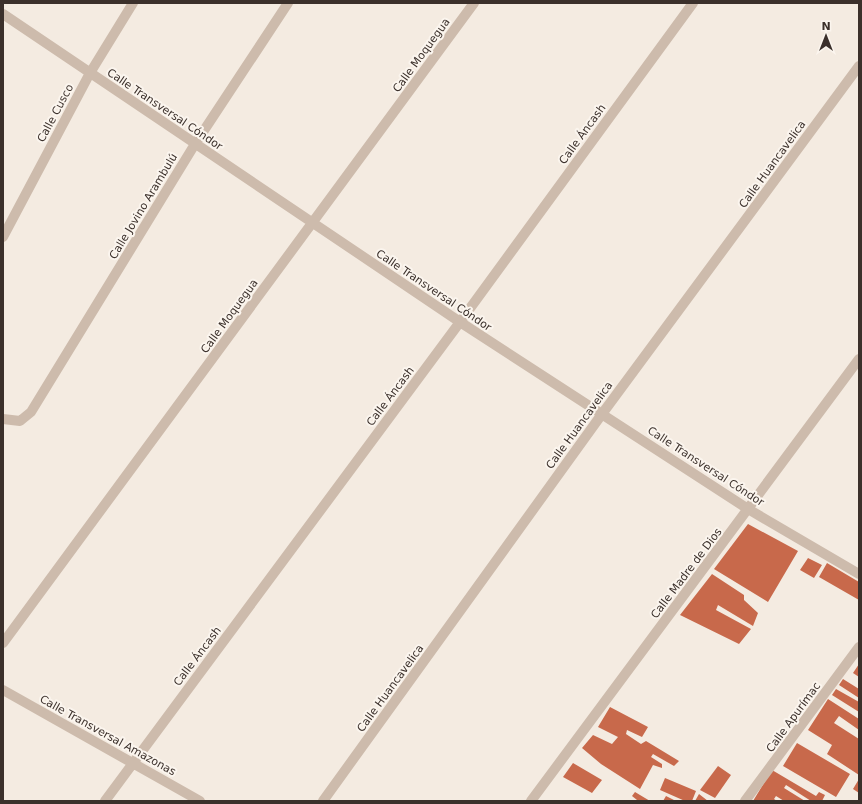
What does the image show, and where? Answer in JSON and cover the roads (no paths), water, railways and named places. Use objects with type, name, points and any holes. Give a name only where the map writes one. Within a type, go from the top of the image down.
[{"type":"street","name":"Calle Cusco","points":[[3,238],[90,73],[133,3]]},
{"type":"street","name":"Calle Jovino Arambulú","points":[[3,419],[20,421],[31,412],[195,144],[288,3]]},
{"type":"street","name":"Calle Moquegua","points":[[3,643],[474,3]]},
{"type":"street","name":"Calle Áncash","points":[[105,801],[460,322],[693,3]]},
{"type":"street","name":"Calle Transversal Cóndor","points":[[3,14],[460,322],[748,509],[859,574]]},
{"type":"street","name":"Calle Huancavelica","points":[[323,801],[602,414],[859,66]]},
{"type":"street","name":"Calle Madre de Dios","points":[[531,801],[859,359]]},
{"type":"street","name":"Calle Apurímac","points":[[745,801],[859,647]]},
{"type":"street","name":"Calle Transversal Amazonas","points":[[3,690],[200,801]]}]
